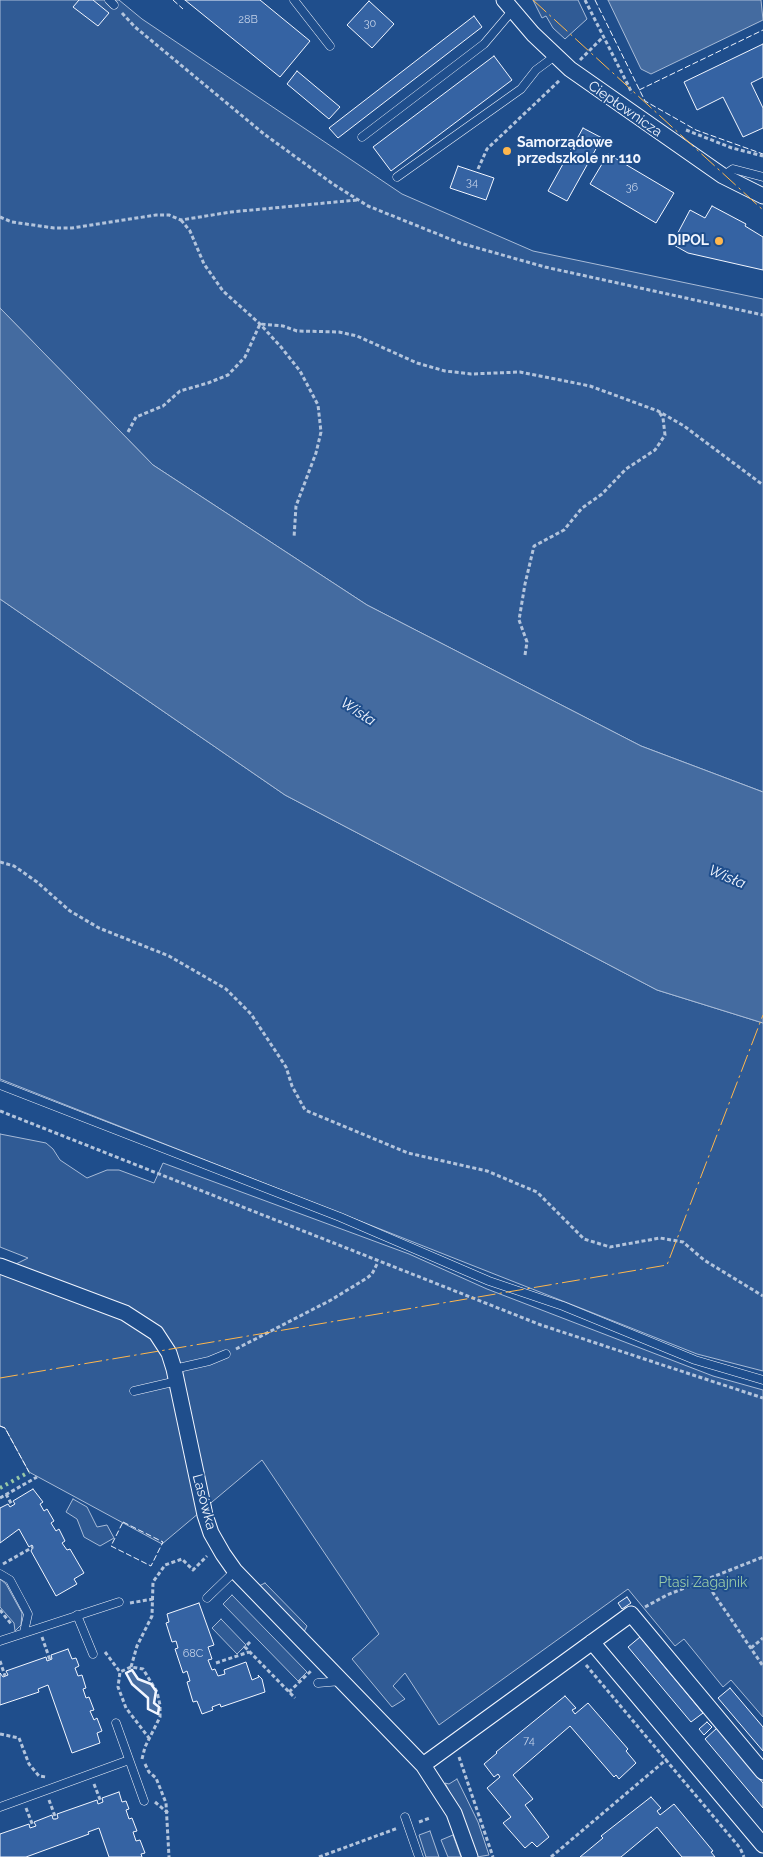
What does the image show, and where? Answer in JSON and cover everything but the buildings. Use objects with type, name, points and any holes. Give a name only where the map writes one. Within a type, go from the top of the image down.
[{"type":"street","name":"Ciepłownicza","points":[[508,5],[555,56],[570,69],[722,176],[763,196]]},
{"type":"street","name":"Lasówka","points":[[0,1266],[125,1313],[156,1333],[169,1353],[176,1375],[205,1515],[211,1533],[235,1571],[423,1765],[446,1798],[470,1857]]},
{"type":"street","points":[[423,1765],[597,1648],[631,1614],[763,1772]]},
{"type":"street","points":[[597,1648],[763,1845]]},
{"type":"lane","points":[[294,0],[330,46]]},
{"type":"lane","points":[[362,137],[484,44],[508,5]]},
{"type":"lane","points":[[397,177],[521,89],[536,70],[555,56]]},
{"type":"lane","points":[[722,176],[733,169],[763,177]]},
{"type":"lane","points":[[0,1085],[340,1217],[489,1281],[563,1306],[695,1360],[763,1380]]},
{"type":"lane","points":[[134,1391],[226,1354]]},
{"type":"lane","points":[[207,1598],[235,1571]]},
{"type":"lane","points":[[0,1574],[10,1580],[28,1614],[24,1632]]},
{"type":"lane","points":[[0,1641],[118,1602]]},
{"type":"lane","points":[[77,1615],[92,1654]]},
{"type":"lane","points":[[318,1684],[341,1681]]},
{"type":"lane","points":[[116,1723],[144,1801]]},
{"type":"lane","points":[[0,1808],[129,1760]]},
{"type":"lane","points":[[405,1817],[419,1857]]},
{"type":"path","points":[[585,0],[633,94]]},
{"type":"path","points":[[111,2],[135,27],[264,134],[357,200],[460,244],[535,265],[763,315]]},
{"type":"path","points":[[478,169],[487,148],[603,38]]},
{"type":"path","points":[[676,126],[732,148],[763,156]]},
{"type":"path","points":[[181,220],[231,212],[357,200]]},
{"type":"path","points":[[0,217],[12,222],[54,228],[72,228],[156,215],[169,215],[181,220],[190,231],[204,264],[223,291],[260,324],[300,371],[318,405],[321,417],[321,432],[316,453],[296,506],[294,538]]},
{"type":"path","points":[[260,324],[283,326],[312,333],[339,332],[357,336],[417,363],[445,371],[471,374],[520,372],[590,386],[658,411],[684,426],[763,485]]},
{"type":"path","points":[[128,432],[136,417],[164,406],[180,391],[208,384],[228,375],[245,357],[260,324]]},
{"type":"path","points":[[526,655],[527,642],[519,620],[534,546],[564,530],[582,508],[602,494],[626,469],[655,450],[665,435],[663,418],[658,411]]},
{"type":"path","points":[[0,862],[14,866],[37,882],[70,911],[99,928],[169,956],[226,989],[251,1014],[286,1067],[292,1086],[305,1110],[408,1153],[488,1171],[537,1192],[584,1239],[610,1247],[660,1238],[683,1242],[704,1260],[763,1296]]},
{"type":"path","points":[[0,1111],[541,1325],[763,1398]]},
{"type":"path","points":[[226,1354],[331,1300],[372,1274],[378,1262]]},
{"type":"path","points":[[0,1498],[37,1477]]},
{"type":"path","points":[[6,1494],[12,1506]]},
{"type":"path","points":[[0,1568],[1,1565],[33,1547]]},
{"type":"path","points":[[131,1668],[152,1616],[154,1582],[161,1570],[165,1565],[182,1559],[193,1570],[207,1556]]},
{"type":"path","points":[[631,1614],[667,1594],[705,1581],[763,1557]]},
{"type":"path","points":[[705,1581],[763,1666]]},
{"type":"path","points":[[40,1632],[50,1660]]},
{"type":"path","points":[[751,1648],[763,1638]]},
{"type":"path","points":[[250,1642],[245,1647],[249,1652],[295,1698]]},
{"type":"path","points":[[577,1670],[581,1659],[597,1648]]},
{"type":"path","points":[[216,1663],[249,1652]]},
{"type":"path","points":[[581,1659],[740,1848],[744,1857]]},
{"type":"path","points":[[0,1661],[5,1676]]},
{"type":"path","points":[[149,1738],[126,1708],[118,1687],[120,1672],[131,1668],[143,1669],[157,1692],[160,1717],[149,1738],[142,1761],[149,1772],[156,1778],[166,1803],[169,1857]]},
{"type":"path","points":[[289,1692],[313,1669]]},
{"type":"path","points":[[0,1734],[19,1738],[29,1764],[39,1776],[72,1781]]},
{"type":"path","points":[[551,1857],[681,1747]]},
{"type":"path","points":[[458,1754],[493,1857]]},
{"type":"path","points":[[92,1778],[101,1802]]},
{"type":"path","points":[[47,1794],[56,1819]]},
{"type":"path","points":[[24,1802],[33,1826]]},
{"type":"path","points":[[416,1823],[430,1818]]},
{"type":"path","points":[[319,1857],[400,1828]]},
{"type":"shaded area","points":[[0,0],[119,0],[142,19],[402,194],[533,251],[763,299],[763,792],[641,746],[367,605],[153,465],[0,308]]},
{"type":"shaded area","points":[[533,0],[578,0],[587,19],[565,39],[553,28],[546,16],[542,18]]},
{"type":"shaded area","points":[[0,599],[285,795],[657,990],[763,1023],[763,1371],[697,1354],[0,1079]]},
{"type":"shaded area","points":[[0,1134],[46,1143],[53,1149],[60,1160],[87,1178],[107,1170],[119,1170],[154,1183],[163,1163],[409,1254],[487,1289],[713,1376],[763,1390],[763,1717],[731,1680],[723,1687],[684,1639],[675,1646],[628,1589],[439,1725],[405,1673],[393,1686],[405,1699],[392,1707],[352,1659],[379,1634],[262,1460],[162,1544],[29,1472],[5,1428],[0,1426],[0,1272],[28,1258],[0,1247]]},
{"type":"shaded area","points":[[73,1499],[87,1507],[97,1527],[107,1525],[114,1538],[100,1546],[84,1537],[77,1519],[66,1512]]},
{"type":"shaded area","points":[[0,1579],[6,1584],[22,1613],[21,1625],[15,1631],[14,1623],[0,1607]]},
{"type":"shaded area","points":[[265,1583],[307,1626],[304,1632],[259,1586]]},
{"type":"shaded area","points":[[232,1595],[307,1672],[298,1681],[223,1604]]},
{"type":"shaded area","points":[[221,1619],[246,1645],[237,1654],[212,1628]]},
{"type":"shaded area","points":[[457,1779],[478,1822],[489,1855],[477,1857],[463,1818],[445,1783],[449,1784]]},
{"type":"shaded area","points":[[430,1831],[439,1857],[426,1857],[419,1835]]},
{"type":"shaded area","points":[[453,1835],[461,1857],[448,1857],[441,1840]]},
{"type":"water","points":[[608,0],[761,0],[763,20],[651,74],[641,69]]},
{"type":"water","name":"Wisła","points":[[0,308],[153,465],[367,605],[641,746],[763,792],[763,1023],[657,990],[285,795],[0,599]]},
{"type":"water","points":[[132,1670],[138,1679],[151,1684],[156,1691],[154,1703],[159,1707],[158,1714],[148,1709],[148,1698],[132,1684],[126,1673]]},
{"type":"hedge","points":[[0,1488],[29,1472]]},
{"type":"fence","points":[[173,0],[183,9]]},
{"type":"fence","points":[[595,0],[645,101],[696,130],[763,154]]},
{"type":"fence","points":[[639,90],[763,30]]},
{"type":"fence","points":[[0,1426],[5,1428],[29,1472]]},
{"type":"fence","points":[[123,1522],[163,1542],[151,1566],[111,1546],[123,1522]]},
{"type":"wall","points":[[132,1670],[138,1679],[151,1684],[156,1691],[154,1703],[159,1707],[158,1714],[148,1709],[148,1698],[132,1684],[126,1673],[132,1670]]},
{"type":"power","points":[[533,0],[763,210]]},
{"type":"power","points":[[0,1378],[667,1265],[763,1015]]},
{"type":"place","name":"Samorządowe przedszkole nr 110","points":[[507,151]]},
{"type":"place","name":"DIPOL","points":[[719,241]]},
{"type":"park label","name":"Ptasi Zagajnik","points":[[703,1583]]}]
